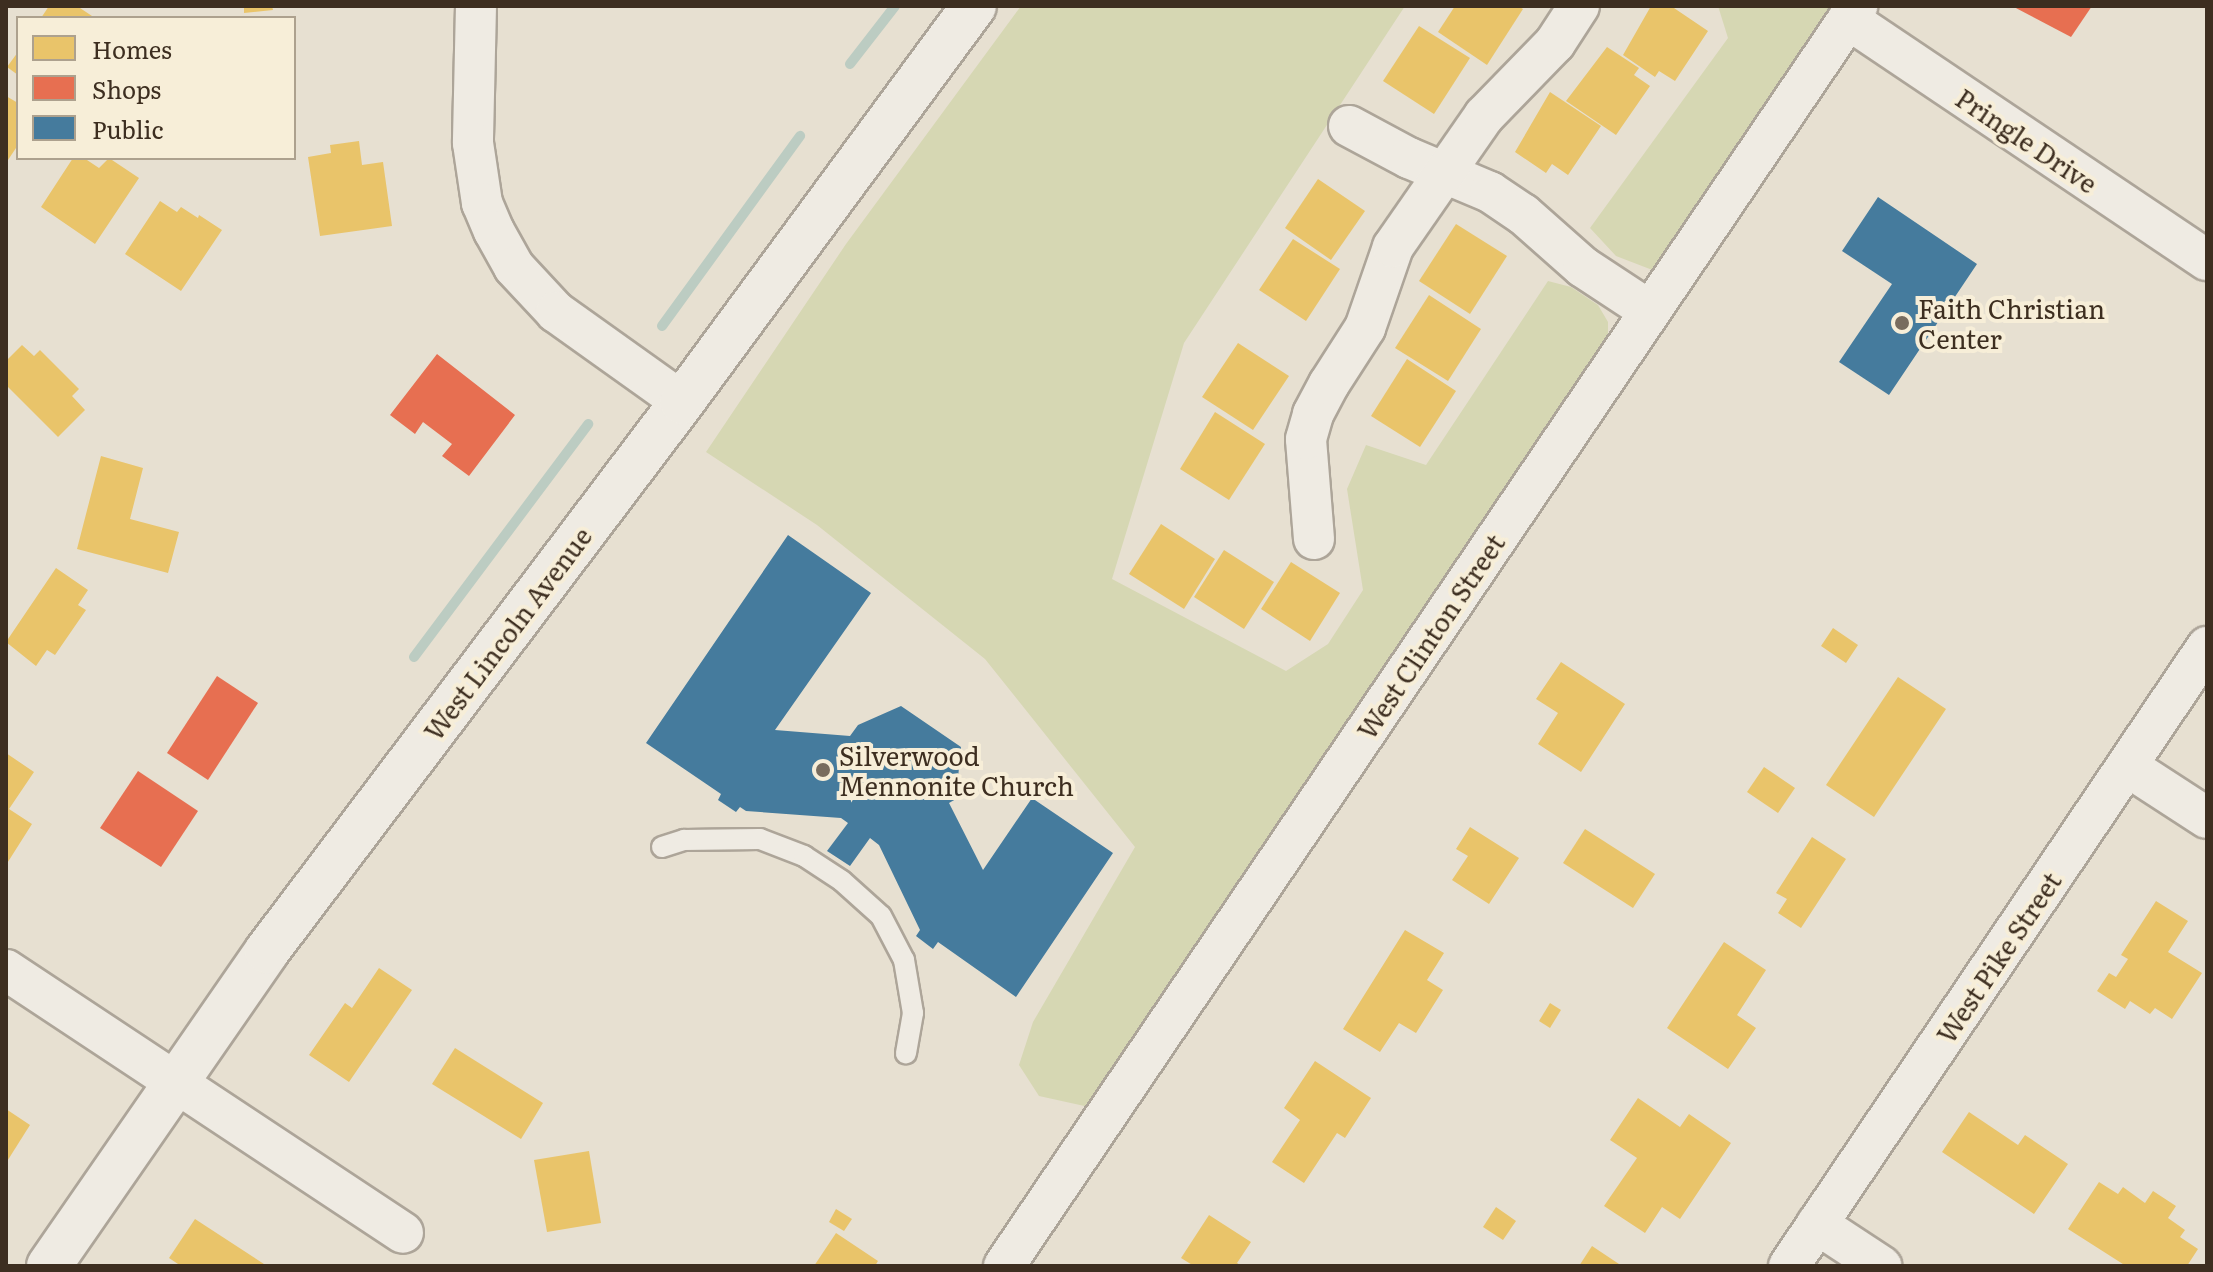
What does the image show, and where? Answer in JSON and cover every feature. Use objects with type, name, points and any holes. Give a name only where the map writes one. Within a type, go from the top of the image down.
[{"type":"street","points":[[476,6],[473,143],[482,203],[494,231],[514,267],[556,312],[682,402]]},
{"type":"street","name":"West Lincoln Avenue","points":[[49,1266],[174,1080],[324,875],[682,402],[974,6]]},
{"type":"street","points":[[1314,539],[1306,439],[1313,414],[1365,328],[1393,247],[1484,116],[1555,43],[1579,6]]},
{"type":"street","name":"Pringle Drive","points":[[1853,12],[2207,260]]},
{"type":"street","name":"West Clinton Street","points":[[1004,1266],[1853,12]]},
{"type":"street","points":[[1349,126],[1409,158],[1490,192],[1523,214],[1583,267],[1650,311]]},
{"type":"street","name":"West Pike Street","points":[[1789,1266],[2207,647]]},
{"type":"street","points":[[2127,766],[2207,818]]},
{"type":"street","points":[[6,970],[403,1233]]},
{"type":"street","points":[[1817,1224],[1881,1266]]},
{"type":"lane","points":[[662,847],[684,840],[760,839],[804,856],[842,881],[881,916],[904,960],[913,1013],[906,1053]]},
{"type":"green space","points":[[1021,6],[1405,6],[1184,343],[1112,579],[1286,671],[1328,644],[1363,590],[1347,489],[1366,445],[1426,465],[1548,281],[1571,287],[1598,305],[1608,322],[1608,341],[1089,1107],[1039,1096],[1019,1065],[1033,1022],[1135,847],[985,659],[817,525],[706,452],[846,244]]},
{"type":"green space","points":[[1718,6],[1832,6],[1655,271],[1616,256],[1590,228],[1728,38]]},
{"type":"building: Homes","points":[[49,6],[77,6],[92,16],[42,16]]},
{"type":"building: Homes","points":[[244,6],[272,6],[273,10],[244,13]]},
{"type":"building: Homes","points":[[1455,6],[1518,6],[1523,9],[1487,65],[1438,32]]},
{"type":"building: Homes","points":[[1651,6],[1671,6],[1708,31],[1675,81],[1659,71],[1655,77],[1623,55]]},
{"type":"building: Homes","points":[[1419,26],[1470,58],[1434,114],[1383,81]]},
{"type":"building: Homes","points":[[1607,47],[1639,68],[1634,75],[1650,86],[1616,135],[1566,101]]},
{"type":"building: Homes","points":[[16,55],[16,74],[7,67]]},
{"type":"building: Homes","points":[[1550,92],[1601,126],[1568,175],[1552,164],[1546,173],[1515,152]]},
{"type":"building: Homes","points":[[6,96],[16,102],[16,148],[6,163]]},
{"type":"building: Homes","points":[[359,141],[362,165],[383,162],[392,226],[320,236],[308,157],[331,153],[330,145]]},
{"type":"building: Homes","points":[[72,160],[87,160],[99,168],[107,160],[112,160],[139,178],[95,244],[41,207]]},
{"type":"building: Homes","points":[[1318,179],[1365,211],[1331,260],[1285,228]]},
{"type":"building: Homes","points":[[160,201],[177,212],[181,207],[198,218],[199,215],[222,230],[181,291],[125,254]]},
{"type":"building: Homes","points":[[1456,224],[1507,256],[1470,314],[1419,281]]},
{"type":"building: Homes","points":[[1293,239],[1340,269],[1306,321],[1259,290]]},
{"type":"building: Homes","points":[[1429,295],[1481,329],[1448,381],[1395,348]]},
{"type":"building: Homes","points":[[1238,343],[1289,376],[1253,430],[1202,397]]},
{"type":"building: Homes","points":[[22,345],[34,356],[40,350],[79,389],[72,396],[85,410],[58,437],[6,385],[6,361]]},
{"type":"building: Homes","points":[[1407,359],[1456,391],[1420,447],[1371,416]]},
{"type":"building: Homes","points":[[1215,412],[1265,444],[1229,500],[1180,469]]},
{"type":"building: Homes","points":[[101,456],[143,468],[130,519],[179,532],[168,573],[77,549]]},
{"type":"building: Homes","points":[[1161,524],[1215,559],[1184,609],[1129,574]]},
{"type":"building: Homes","points":[[1224,550],[1274,582],[1244,629],[1194,597]]},
{"type":"building: Homes","points":[[1291,562],[1340,593],[1310,641],[1261,609]]},
{"type":"building: Homes","points":[[56,568],[88,590],[78,605],[86,610],[55,655],[47,650],[36,666],[6,642]]},
{"type":"building: Homes","points":[[1833,628],[1858,645],[1846,663],[1821,646]]},
{"type":"building: Homes","points":[[1561,662],[1625,704],[1581,772],[1538,744],[1558,713],[1536,699]]},
{"type":"building: Homes","points":[[1898,677],[1946,709],[1874,817],[1826,785]]},
{"type":"building: Homes","points":[[6,753],[34,772],[9,809],[32,824],[6,865]]},
{"type":"building: Homes","points":[[1764,767],[1795,788],[1778,813],[1747,792]]},
{"type":"building: Homes","points":[[1470,827],[1519,858],[1489,904],[1452,880],[1468,856],[1456,849]]},
{"type":"building: Homes","points":[[1585,829],[1655,874],[1633,908],[1563,863]]},
{"type":"building: Homes","points":[[1812,837],[1846,859],[1801,928],[1778,913],[1787,899],[1776,893]]},
{"type":"building: Homes","points":[[2156,901],[2188,921],[2168,952],[2202,973],[2172,1019],[2155,1008],[2150,1014],[2130,1001],[2125,1009],[2097,991],[2109,973],[2116,977],[2128,959],[2121,955]]},
{"type":"building: Homes","points":[[1405,930],[1444,953],[1427,980],[1443,990],[1416,1033],[1399,1023],[1380,1052],[1343,1029]]},
{"type":"building: Homes","points":[[1724,942],[1766,970],[1737,1015],[1756,1028],[1728,1069],[1667,1028]]},
{"type":"building: Homes","points":[[379,968],[412,990],[349,1082],[309,1055],[345,1003],[352,1008]]},
{"type":"building: Homes","points":[[1550,1003],[1561,1010],[1550,1028],[1539,1021]]},
{"type":"building: Homes","points":[[455,1048],[543,1103],[521,1139],[432,1084]]},
{"type":"building: Homes","points":[[1315,1061],[1371,1098],[1345,1138],[1337,1133],[1304,1183],[1272,1162],[1300,1120],[1284,1108]]},
{"type":"building: Homes","points":[[1638,1098],[1680,1127],[1689,1114],[1731,1143],[1680,1219],[1662,1207],[1645,1233],[1604,1206],[1637,1158],[1610,1140]]},
{"type":"building: Homes","points":[[6,1109],[30,1125],[6,1163]]},
{"type":"building: Homes","points":[[1969,1112],[2018,1145],[2025,1135],[2068,1164],[2034,1214],[1942,1152]]},
{"type":"building: Homes","points":[[589,1151],[601,1223],[547,1232],[534,1160]]},
{"type":"building: Homes","points":[[2099,1182],[2118,1194],[2123,1187],[2145,1203],[2153,1191],[2176,1206],[2168,1218],[2185,1230],[2180,1237],[2198,1249],[2187,1266],[2126,1266],[2068,1229]]},
{"type":"building: Homes","points":[[1496,1207],[1516,1221],[1503,1240],[1483,1227]]},
{"type":"building: Homes","points":[[836,1209],[852,1219],[844,1231],[829,1222]]},
{"type":"building: Homes","points":[[1209,1215],[1251,1242],[1237,1263],[1242,1266],[1194,1266],[1181,1258]]},
{"type":"building: Homes","points":[[195,1219],[267,1266],[181,1266],[169,1258]]},
{"type":"building: Homes","points":[[836,1233],[878,1261],[875,1266],[814,1266]]},
{"type":"building: Homes","points":[[1592,1246],[1622,1266],[1579,1266]]},
{"type":"building: Shops","points":[[2012,6],[2092,6],[2071,37]]},
{"type":"building: Shops","points":[[437,354],[515,415],[469,476],[442,456],[452,444],[423,422],[415,434],[390,415]]},
{"type":"building: Shops","points":[[217,676],[258,703],[208,780],[167,753]]},
{"type":"building: Shops","points":[[138,771],[198,811],[161,867],[100,828]]},
{"type":"building: Public","name":"Faith Christian Center","points":[[1878,197],[1977,264],[1889,395],[1839,362],[1892,284],[1842,251]]},
{"type":"building: Public","name":"Silverwood Mennonite Church","points":[[788,535],[871,593],[775,730],[850,736],[858,725],[901,706],[961,747],[956,799],[949,803],[983,870],[1032,798],[1113,853],[1016,997],[938,942],[933,949],[916,936],[920,930],[879,845],[870,838],[850,866],[827,851],[848,823],[841,818],[746,811],[740,807],[736,812],[718,800],[721,794],[646,743]]},
{"type":"waterway","points":[[850,64],[895,6]]},
{"type":"waterway","points":[[662,326],[800,136]]},
{"type":"waterway","points":[[414,657],[588,424]]},
{"type":"place","name":"Faith Christian Center","points":[[1902,323]]},
{"type":"place","name":"Silverwood Mennonite Church","points":[[823,770]]}]
